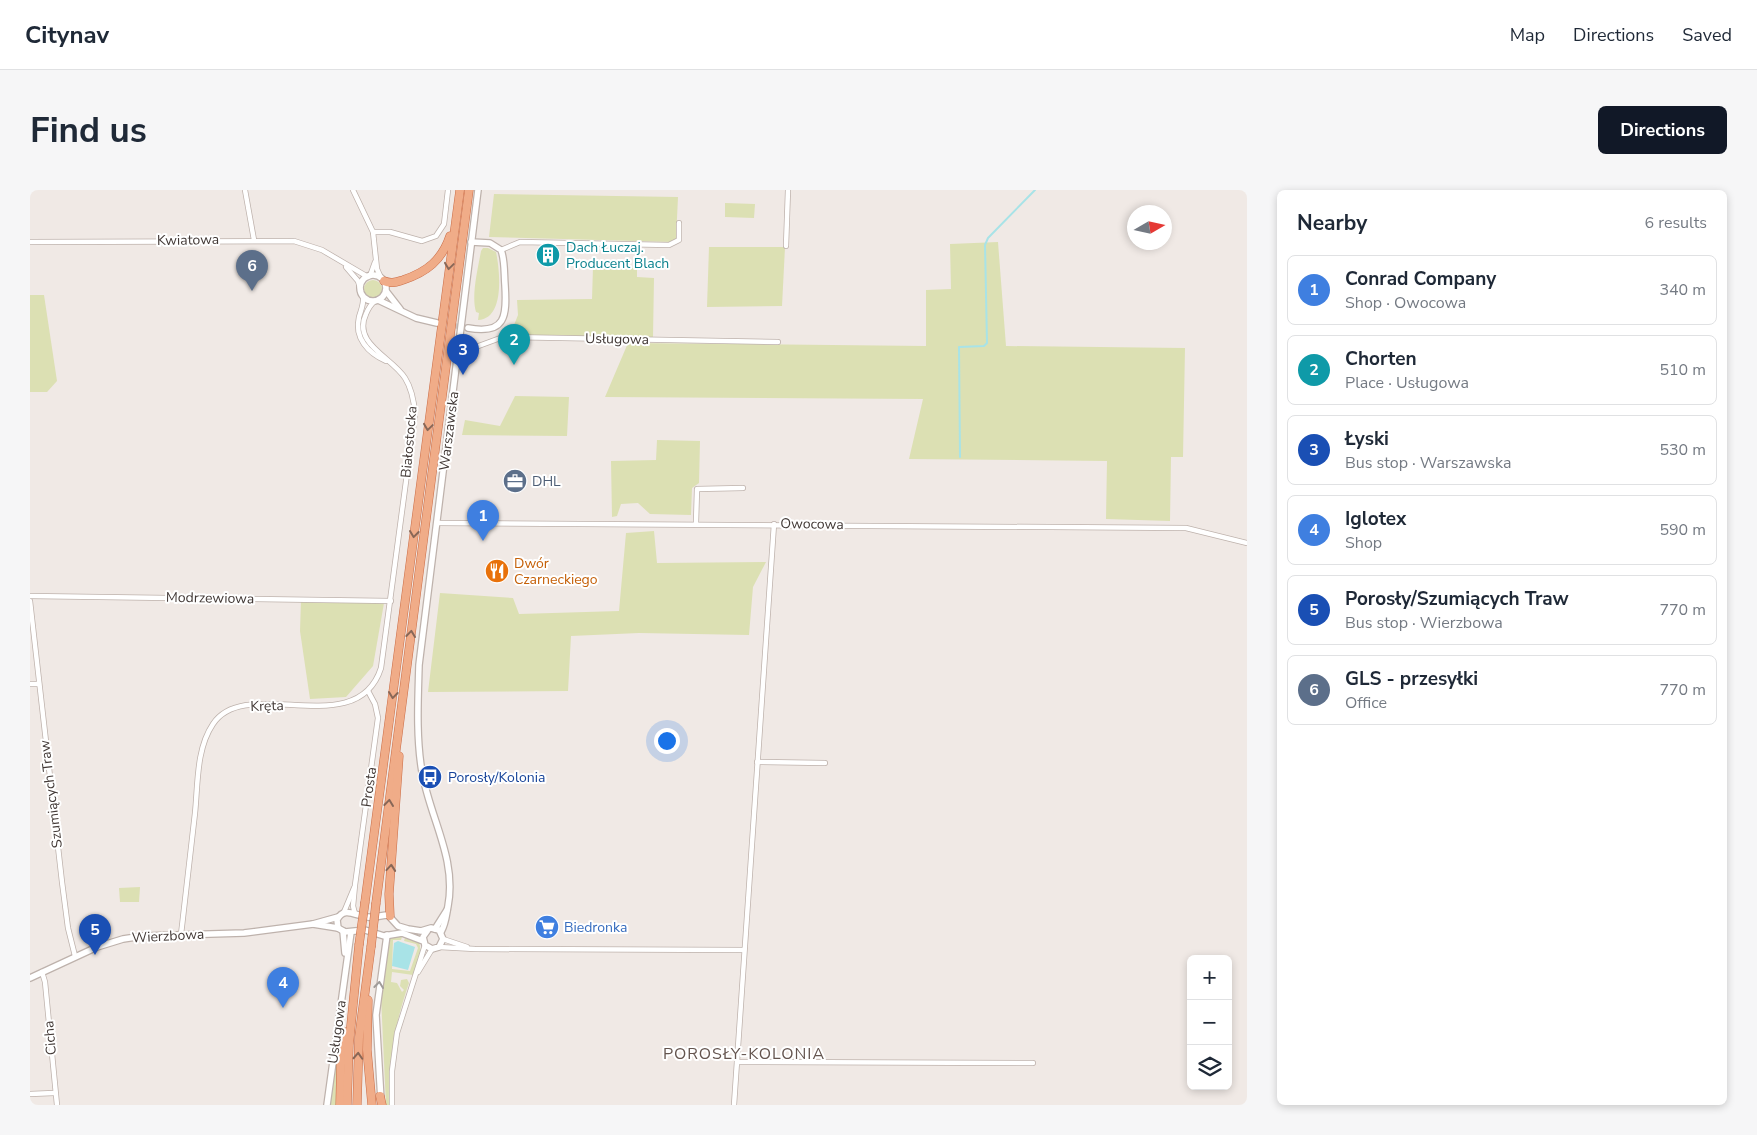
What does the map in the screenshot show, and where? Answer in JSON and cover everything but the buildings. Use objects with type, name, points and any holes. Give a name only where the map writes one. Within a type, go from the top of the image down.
[{"type":"highway","points":[[347,1105],[353,996],[359,945],[460,190]]},
{"type":"highway","points":[[357,1105],[359,1037],[469,190]]},
{"type":"highway","points":[[383,280],[394,283],[428,269],[441,256],[446,247],[456,217]]},
{"type":"highway","points":[[393,920],[389,894],[398,795],[399,722]]},
{"type":"highway","points":[[369,965],[367,1050],[372,1105]]},
{"type":"highway","points":[[340,1105],[343,1047],[353,996]]},
{"type":"highway","points":[[380,1096],[381,1105]]},
{"type":"street","points":[[245,190],[254,240]]},
{"type":"street","points":[[353,190],[372,232],[378,274],[383,280],[386,291],[405,314]]},
{"type":"street","points":[[372,232],[390,232],[422,241],[436,236],[444,224],[448,190]]},
{"type":"street","name":"Warszawska","points":[[438,930],[445,924],[451,890],[450,868],[424,784],[420,760],[418,728],[420,665],[478,190]]},
{"type":"street","points":[[786,246],[788,190]]},
{"type":"street","points":[[501,250],[520,242],[669,245],[678,240],[679,223]]},
{"type":"street","name":"Kwiatowa","points":[[30,242],[254,240],[301,242],[322,250],[369,276]]},
{"type":"street","points":[[471,242],[490,243],[501,250]]},
{"type":"street","points":[[468,328],[482,331],[492,329],[504,316],[505,289],[501,250]]},
{"type":"street","points":[[376,259],[369,276],[363,281],[362,294],[405,314],[437,323]]},
{"type":"street","name":"Kwiatowa","points":[[341,262],[358,281],[362,294]]},
{"type":"street","points":[[369,276],[383,280]]},
{"type":"street","points":[[376,301],[386,291]]},
{"type":"street","name":"Białostocka","points":[[362,294],[358,325],[360,338],[370,351],[392,364]]},
{"type":"street","name":"Białostocka","points":[[376,301],[365,316],[364,333],[374,349],[392,364],[409,384],[414,409],[391,601]]},
{"type":"street","name":"Usługowa","points":[[458,351],[465,351],[503,337],[778,342]]},
{"type":"street","points":[[696,523],[697,489],[743,488]]},
{"type":"street","name":"Owocowa","points":[[438,523],[696,523],[1186,528],[1247,543]]},
{"type":"street","points":[[734,1105],[774,524]]},
{"type":"street","name":"Modrzewiowa","points":[[30,596],[391,601]]},
{"type":"street","name":"Szumiących Traw","points":[[30,601],[64,901],[75,956]]},
{"type":"street","points":[[368,691],[381,668],[391,601]]},
{"type":"street","points":[[30,684],[39,684]]},
{"type":"street","name":"Prosta","points":[[355,914],[353,906],[355,885],[378,718],[375,704],[368,691]]},
{"type":"street","name":"Kręta","points":[[181,934],[200,762],[208,732],[214,722],[225,713],[239,707],[341,704],[356,699],[368,691]]},
{"type":"street","points":[[758,762],[825,763]]},
{"type":"street","name":"Prosta","points":[[344,912],[355,885]]},
{"type":"street","points":[[346,960],[338,917],[344,912],[393,920],[412,930],[438,930],[443,939],[471,949]]},
{"type":"street","name":"Wierzbowa","points":[[30,978],[75,956],[123,939],[181,934],[244,933],[313,924],[338,917]]},
{"type":"street","points":[[380,1096],[376,1016],[393,920]]},
{"type":"street","name":"Wierzbowa","points":[[313,924],[351,932],[365,930],[413,936],[424,943]]},
{"type":"street","points":[[392,1105],[392,1071],[397,1033],[416,976],[424,943],[424,935],[428,930]]},
{"type":"street","points":[[346,960],[351,932]]},
{"type":"street","points":[[439,947],[443,939]]},
{"type":"street","points":[[424,943],[432,949]]},
{"type":"street","points":[[416,976],[432,949],[439,947],[471,949],[744,950]]},
{"type":"street","name":"Usługowa","points":[[327,1105],[346,960]]},
{"type":"street","name":"Cicha","points":[[42,972],[46,982],[54,1093],[57,1105]]},
{"type":"street","points":[[737,1062],[1033,1063]]},
{"type":"street","points":[[30,1094],[54,1093]]},
{"type":"green space","points":[[494,194],[678,197],[676,239],[672,242],[489,237]]},
{"type":"green space","points":[[725,203],[755,204],[754,218],[725,217]]},
{"type":"green space","points":[[998,242],[1006,346],[1185,348],[1183,457],[1171,457],[1170,521],[1106,519],[1107,461],[909,459],[923,399],[605,397],[628,343],[926,346],[926,290],[951,289],[950,244]]},
{"type":"green space","points":[[709,247],[785,247],[782,306],[707,307]]},
{"type":"green space","points":[[483,248],[496,252],[499,270],[499,293],[493,312],[487,318],[478,320],[479,313],[476,312],[474,298]]},
{"type":"green space","points":[[593,267],[637,268],[637,277],[654,278],[653,337],[510,335],[518,315],[517,300],[592,299]]},
{"type":"green space","points":[[373,280],[381,285],[382,289],[377,297],[373,298],[365,293],[364,289],[369,281]]},
{"type":"green space","points":[[30,295],[44,295],[57,381],[47,392],[30,392]]},
{"type":"green space","points":[[515,396],[569,397],[567,436],[462,435],[465,420],[500,426]]},
{"type":"green space","points":[[657,440],[700,441],[699,483],[692,488],[691,515],[650,514],[638,503],[621,504],[617,516],[612,517],[611,461],[656,460]]},
{"type":"green space","points":[[654,531],[657,563],[766,562],[753,587],[749,635],[639,633],[571,636],[568,691],[428,692],[440,593],[513,598],[519,614],[619,611],[626,533]]},
{"type":"green space","points":[[301,600],[384,603],[373,666],[346,697],[310,699],[300,631]]},
{"type":"green space","points":[[140,887],[139,902],[120,902],[119,888]]},
{"type":"green space","points":[[398,934],[402,937],[401,940],[393,940],[392,969],[410,971],[418,948],[416,944],[404,941],[405,938],[419,941],[421,952],[413,975],[392,972],[391,982],[397,983],[402,992],[404,990],[400,986],[401,980],[407,979],[409,983],[393,1043],[389,1105],[386,1105],[381,997],[389,940],[393,935]]},
{"type":"green space","points":[[353,936],[338,1055],[337,1105],[330,1105]]},
{"type":"water","points":[[398,941],[415,947],[408,970],[392,966],[394,943]]},
{"type":"waterway","points":[[960,457],[959,347],[984,346],[987,343],[985,245],[988,238],[1035,190]]},
{"type":"tunnel","points":[[439,323],[468,328]]},
{"type":"place","name":"Dach Łuczaj. Producent Blach","points":[[548,255]]},
{"type":"place","name":"GLS - przesyłki","points":[[252,291]]},
{"type":"place","name":"Chorten","points":[[514,365]]},
{"type":"place","name":"Łyski","points":[[463,375]]},
{"type":"place","name":"DHL","points":[[515,481]]},
{"type":"place","name":"Conrad Company","points":[[483,541]]},
{"type":"place","name":"Dwór Czarneckiego","points":[[497,571]]},
{"type":"place","name":"Porosły/Kolonia","points":[[430,777]]},
{"type":"place","name":"Biedronka","points":[[547,927]]},
{"type":"place","name":"Porosły/Szumiących Traw","points":[[95,955]]},
{"type":"place","name":"Iglotex","points":[[283,1008]]},
{"type":"district","name":"POROSŁY-KOLONIA","points":[[744,1054]]}]
